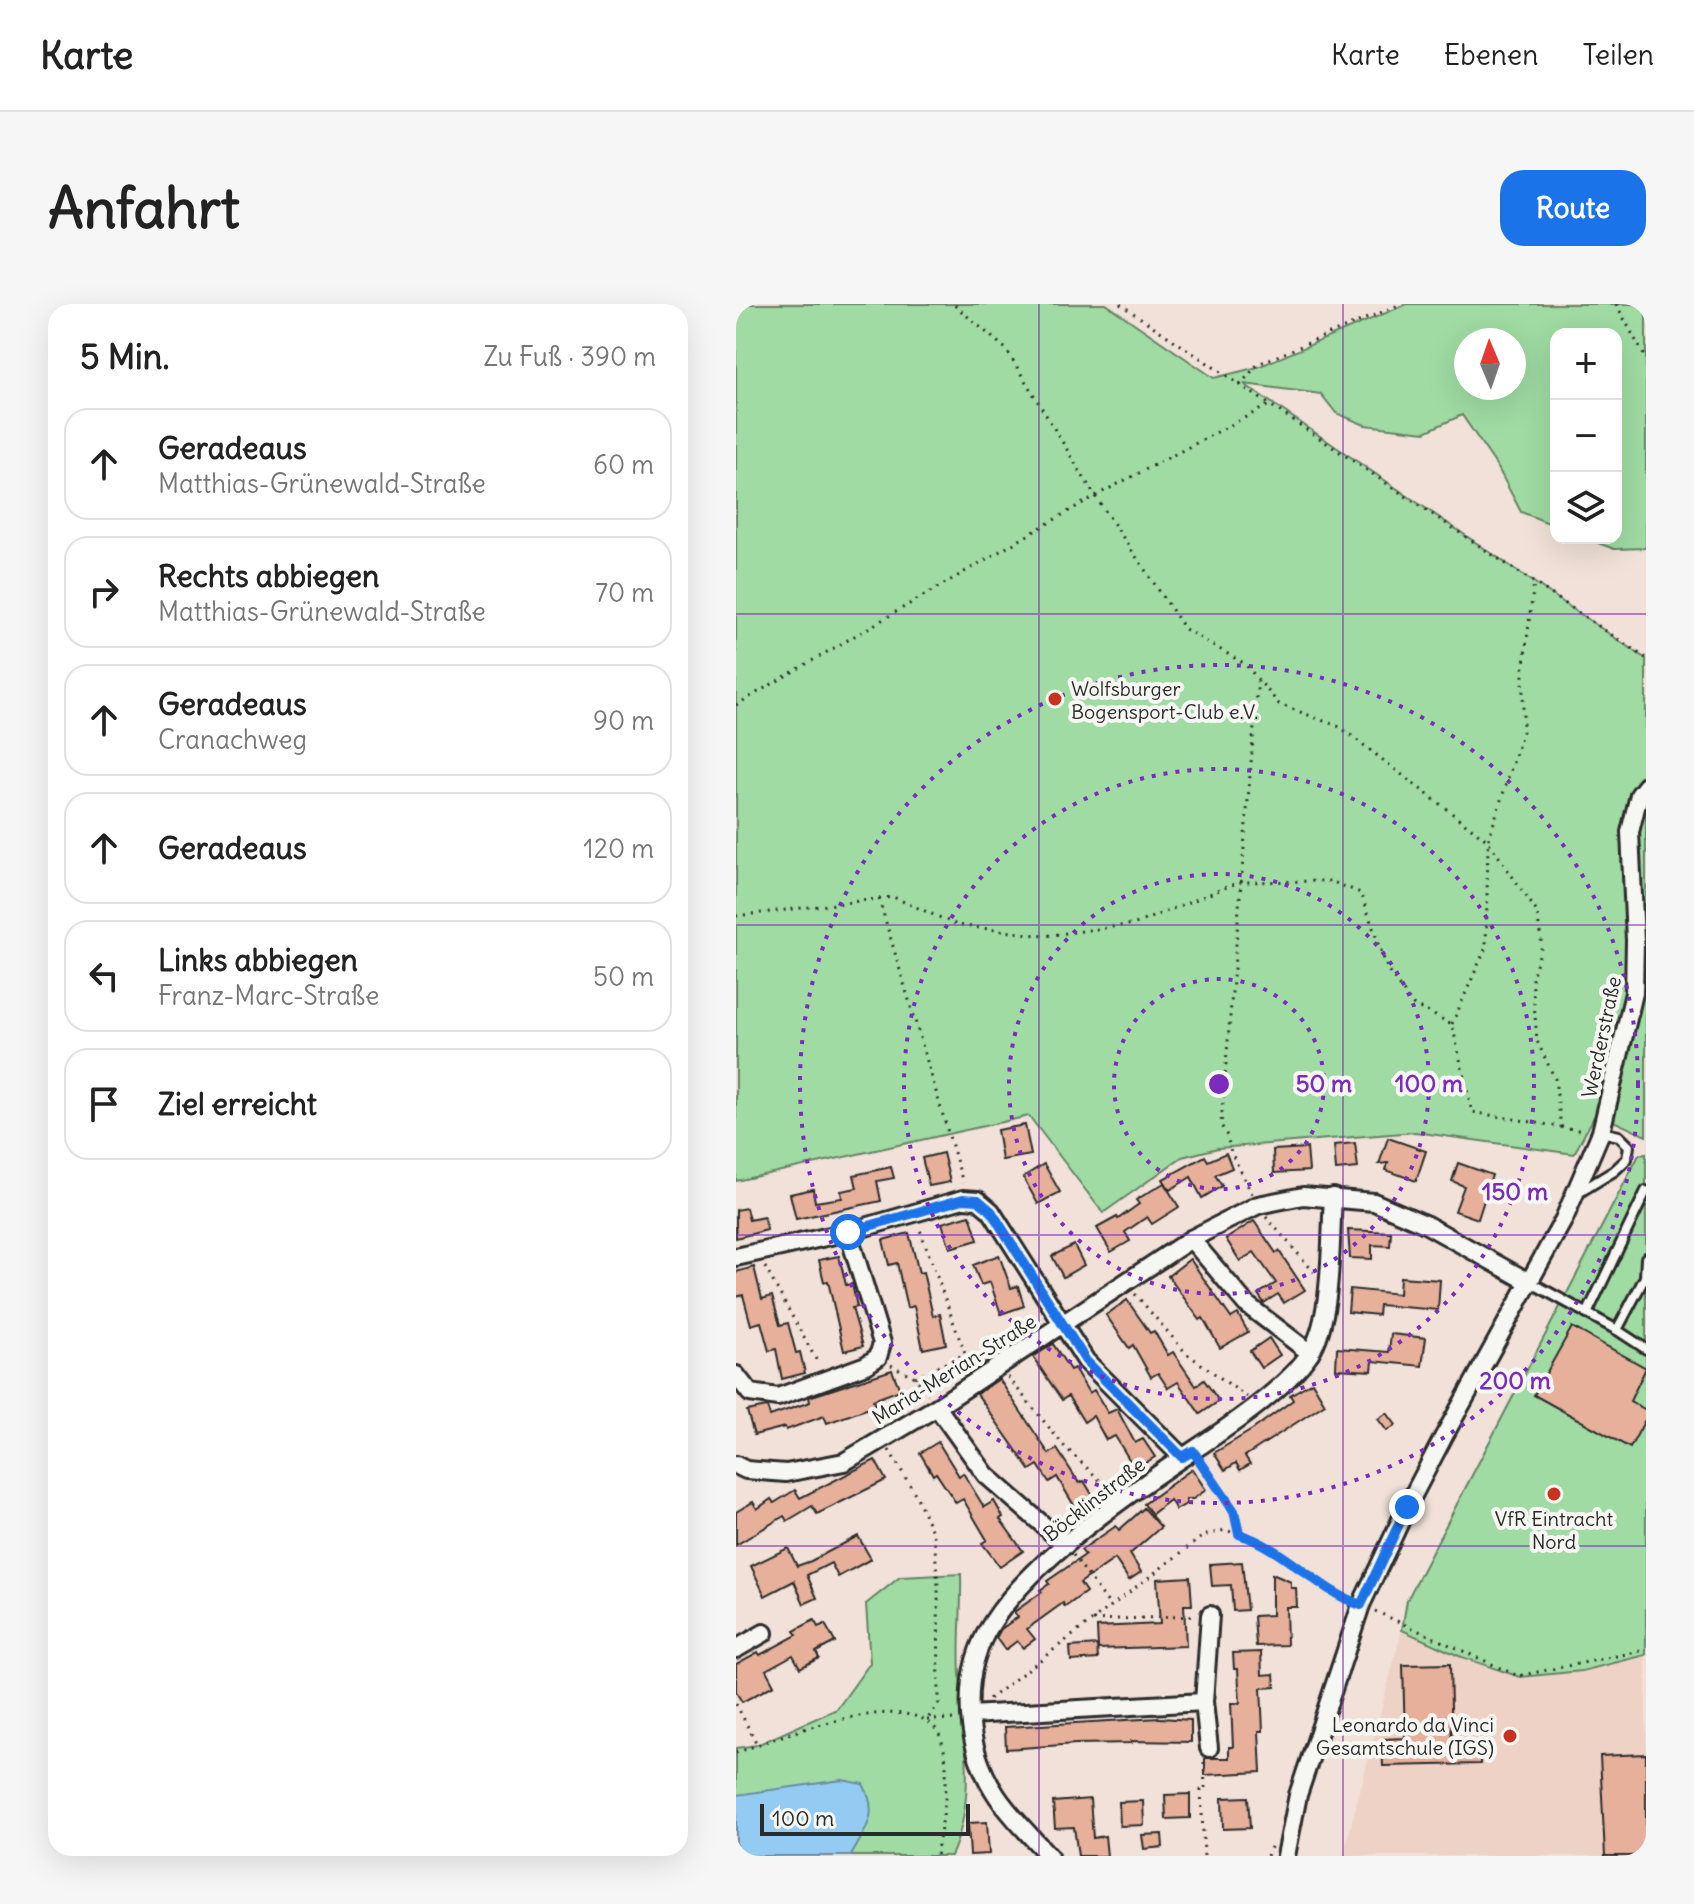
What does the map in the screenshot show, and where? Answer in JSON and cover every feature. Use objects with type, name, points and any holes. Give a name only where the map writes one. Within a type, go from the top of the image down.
[{"type":"street","name":"Werderstraße","points":[[1286,1856],[1298,1795],[1361,1605],[1407,1507],[1577,1193],[1634,993],[1640,939],[1630,832],[1639,795],[1646,786]]},
{"type":"street","name":"Maria-Merian-Straße","points":[[741,1467],[786,1473],[844,1462],[937,1407],[1191,1239],[1258,1205],[1303,1196],[1374,1202],[1425,1224],[1529,1282]]},
{"type":"street","name":"Böcklinstraße","points":[[1049,1856],[997,1796],[976,1747],[970,1715],[970,1686],[976,1655],[992,1623],[1030,1579],[1066,1545],[1121,1501],[1256,1404],[1280,1385],[1310,1353],[1324,1319],[1333,1197]]},
{"type":"street","points":[[736,1257],[848,1232],[968,1199],[978,1200],[991,1211],[1086,1361],[1188,1454]]},
{"type":"street","points":[[736,1375],[750,1393],[778,1397],[866,1365],[878,1357],[882,1343],[848,1232]]},
{"type":"street","points":[[1191,1239],[1246,1304],[1310,1353]]},
{"type":"street","points":[[937,1407],[986,1475],[1066,1545]]},
{"type":"street","points":[[736,1486],[741,1467]]},
{"type":"street","points":[[1209,1748],[1204,1702],[1210,1615]]},
{"type":"street","points":[[736,1649],[764,1633]]},
{"type":"street","points":[[970,1715],[1204,1702]]},
{"type":"lane","points":[[1577,1193],[1614,1171],[1627,1159],[1629,1146],[1619,1136],[1593,1131]]},
{"type":"lane","points":[[1587,1314],[1646,1191]]},
{"type":"lane","points":[[1617,1330],[1645,1277],[1646,1258]]},
{"type":"lane","points":[[1529,1282],[1646,1349]]},
{"type":"path","points":[[953,304],[1006,349],[1095,496],[1185,629],[1245,664],[1279,704],[1340,727],[1488,841],[1537,912],[1542,946],[1532,977],[1537,1041],[1555,1079],[1561,1127]]},
{"type":"path","points":[[1120,304],[1646,658]]},
{"type":"path","points":[[1240,385],[1258,364],[1401,304]]},
{"type":"path","points":[[1616,304],[1646,359]]},
{"type":"path","points":[[736,705],[1095,496],[1269,405]]},
{"type":"path","points":[[1534,582],[1523,672],[1523,731],[1488,841],[1486,947],[1452,1024],[1472,1112],[1593,1131]]},
{"type":"path","points":[[1258,679],[1221,1125],[1258,1205],[1278,1234],[1327,1287]]},
{"type":"path","points":[[736,916],[893,897],[957,925],[1044,936],[1135,924],[1239,882],[1330,881],[1361,893],[1388,971],[1413,1005],[1452,1024]]},
{"type":"path","points":[[879,899],[968,1199]]},
{"type":"path","points":[[914,1212],[965,1354],[915,1377]]},
{"type":"path","points":[[757,1253],[827,1379]]},
{"type":"path","points":[[1125,1282],[1186,1353],[1256,1404]]},
{"type":"path","points":[[878,1357],[915,1377],[937,1407]]},
{"type":"path","points":[[999,1364],[1024,1400],[1064,1446],[1121,1501]]},
{"type":"path","points":[[882,1438],[916,1495],[934,1536],[938,1586],[939,1703],[927,1720]]},
{"type":"path","points":[[1188,1454],[1234,1511],[1239,1534]]},
{"type":"path","points":[[736,1753],[804,1727],[873,1715],[904,1712],[927,1720],[954,1720],[970,1715],[1203,1536],[1225,1530],[1282,1554],[1344,1599],[1518,1676],[1646,1650]]},
{"type":"path","points":[[1066,1545],[1111,1607]]},
{"type":"path","points":[[1093,1620],[1210,1615]]},
{"type":"path","points":[[736,1704],[757,1745]]},
{"type":"path","points":[[927,1720],[939,1734],[947,1775],[936,1856]]},
{"type":"path","points":[[1204,1856],[1201,1790],[1205,1790],[1203,1748],[1209,1748]]},
{"type":"shaded area","name":"Leonardo da Vinci Gesamtschule (IGS)","points":[[1402,1630],[1459,1656],[1582,1671],[1646,1655],[1646,1856],[1343,1856]]},
{"type":"green space","points":[[736,304],[1106,304],[1214,378],[1258,367],[1407,304],[1646,304],[1646,548],[1614,549],[1601,544],[1622,544],[1622,328],[1550,328],[1550,524],[1521,512],[1498,468],[1462,415],[1425,432],[1365,425],[1336,413],[1321,394],[1244,384],[1646,659],[1646,1136],[1596,1113],[1574,1154],[1415,1132],[1218,1148],[1182,1157],[1103,1213],[1029,1116],[736,1181]]},
{"type":"green space","name":"VfR Eintracht Nord","points":[[1646,1154],[1646,1655],[1582,1671],[1520,1677],[1459,1656],[1402,1630],[1407,1600],[1639,1155]]},
{"type":"green space","points":[[961,1574],[960,1661],[967,1789],[959,1834],[951,1856],[736,1856],[736,1748],[757,1745],[837,1709],[870,1663],[866,1604],[900,1577]]},
{"type":"water","points":[[842,1780],[863,1784],[870,1804],[869,1821],[851,1856],[736,1856],[736,1795]]},
{"type":"building","points":[[1025,1125],[1031,1155],[1002,1160],[997,1130]]},
{"type":"building","points":[[1388,1138],[1426,1151],[1416,1181],[1386,1170],[1388,1163],[1379,1164]]},
{"type":"building","points":[[1355,1143],[1358,1168],[1336,1170],[1334,1145]]},
{"type":"building","points":[[1307,1148],[1309,1171],[1274,1173],[1273,1150]]},
{"type":"building","points":[[943,1153],[950,1182],[929,1186],[922,1158]]},
{"type":"building","points":[[1226,1153],[1232,1168],[1215,1175],[1222,1186],[1202,1198],[1191,1177],[1170,1190],[1163,1179],[1205,1156],[1208,1161]]},
{"type":"building","points":[[1458,1163],[1492,1175],[1478,1219],[1455,1211],[1464,1186],[1452,1181]]},
{"type":"building","points":[[1044,1164],[1060,1192],[1038,1204],[1023,1177]]},
{"type":"building","points":[[891,1167],[894,1178],[877,1181],[881,1201],[796,1219],[790,1194],[813,1189],[815,1202],[842,1198],[841,1191],[857,1188],[854,1175]]},
{"type":"building","points":[[1164,1183],[1179,1207],[1152,1224],[1147,1217],[1125,1232],[1130,1241],[1111,1252],[1097,1228],[1118,1219],[1139,1204],[1136,1200]]},
{"type":"building","points":[[746,1208],[749,1220],[764,1217],[767,1230],[736,1238],[736,1210]]},
{"type":"building","points":[[970,1215],[978,1240],[950,1248],[942,1223]]},
{"type":"building","points":[[1254,1221],[1305,1290],[1284,1303],[1278,1294],[1264,1303],[1258,1294],[1276,1283],[1254,1252],[1240,1261],[1226,1239]]},
{"type":"building","points":[[1348,1230],[1391,1232],[1390,1246],[1372,1245],[1372,1259],[1350,1258]]},
{"type":"building","points":[[909,1233],[919,1273],[923,1272],[933,1316],[940,1314],[946,1344],[923,1349],[914,1306],[907,1308],[897,1263],[889,1265],[883,1240]]},
{"type":"building","points":[[1074,1245],[1084,1265],[1063,1277],[1052,1256]]},
{"type":"building","points":[[999,1255],[1011,1288],[1018,1286],[1024,1306],[1001,1314],[990,1282],[981,1285],[973,1265]]},
{"type":"building","points":[[839,1256],[846,1285],[852,1284],[857,1307],[852,1308],[863,1346],[844,1351],[828,1281],[824,1282],[819,1260]]},
{"type":"building","points":[[1190,1259],[1231,1318],[1238,1314],[1248,1332],[1220,1348],[1203,1318],[1200,1320],[1168,1276]]},
{"type":"building","points":[[754,1267],[762,1299],[772,1296],[780,1325],[788,1323],[805,1373],[782,1379],[776,1349],[769,1351],[761,1322],[751,1325],[743,1295],[736,1297],[736,1272]]},
{"type":"building","points":[[1400,1277],[1440,1280],[1438,1310],[1379,1305],[1378,1315],[1348,1312],[1350,1289],[1399,1294]]},
{"type":"building","points":[[1127,1300],[1150,1333],[1154,1331],[1168,1355],[1173,1352],[1196,1386],[1204,1380],[1219,1401],[1200,1414],[1178,1382],[1168,1388],[1158,1373],[1151,1377],[1133,1345],[1129,1348],[1106,1315]]},
{"type":"building","points":[[1572,1327],[1646,1368],[1630,1401],[1646,1410],[1646,1418],[1630,1448],[1534,1395]]},
{"type":"building","points":[[1391,1334],[1426,1338],[1422,1366],[1373,1361],[1372,1371],[1336,1369],[1337,1348],[1389,1352]]},
{"type":"building","points":[[1269,1338],[1280,1355],[1261,1368],[1250,1351]]},
{"type":"building","points":[[1053,1344],[1070,1370],[1074,1368],[1089,1393],[1094,1390],[1108,1413],[1117,1409],[1135,1443],[1143,1439],[1155,1457],[1135,1469],[1115,1436],[1106,1440],[1093,1416],[1084,1422],[1068,1396],[1062,1400],[1033,1357]]},
{"type":"building","points":[[892,1370],[900,1390],[873,1400],[875,1406],[827,1423],[824,1416],[786,1430],[785,1427],[754,1435],[747,1411],[767,1407],[770,1416],[810,1402],[809,1397]]},
{"type":"building","points":[[999,1379],[1049,1454],[1057,1449],[1079,1483],[1084,1481],[1093,1496],[1075,1507],[1057,1477],[1049,1482],[1038,1465],[1030,1470],[977,1394]]},
{"type":"building","points":[[1312,1382],[1325,1404],[1245,1456],[1250,1464],[1240,1470],[1236,1463],[1225,1470],[1214,1453],[1252,1430],[1293,1400],[1290,1395]]},
{"type":"building","points":[[1387,1413],[1396,1425],[1387,1431],[1378,1419]]},
{"type":"building","points":[[938,1442],[959,1476],[963,1473],[984,1507],[994,1501],[1003,1517],[1000,1519],[1023,1551],[1000,1567],[982,1543],[987,1540],[963,1499],[956,1503],[920,1453]]},
{"type":"building","points":[[875,1460],[886,1480],[817,1514],[812,1506],[787,1521],[784,1516],[736,1545],[736,1512],[753,1502],[757,1509],[771,1499],[774,1503],[795,1490],[800,1498]]},
{"type":"building","points":[[1192,1469],[1206,1490],[1193,1499],[1186,1499],[1186,1504],[1176,1510],[1170,1500],[1152,1514],[1144,1504]]},
{"type":"building","points":[[1144,1508],[1161,1527],[1130,1554],[1141,1572],[1129,1580],[1115,1559],[1080,1583],[1086,1592],[1065,1607],[1063,1603],[1027,1629],[1035,1639],[1023,1648],[1017,1641],[1005,1650],[996,1638],[1001,1629],[1018,1617],[1014,1612],[1042,1592],[1040,1590],[1049,1584],[1047,1581],[1085,1555],[1081,1550],[1116,1526],[1119,1530]]},
{"type":"building","points":[[858,1536],[871,1559],[838,1577],[831,1563],[807,1575],[817,1598],[804,1604],[794,1581],[765,1596],[751,1566],[788,1548],[797,1566]]},
{"type":"building","points":[[1242,1562],[1247,1610],[1233,1611],[1231,1585],[1212,1586],[1210,1564]]},
{"type":"building","points":[[1272,1574],[1291,1582],[1291,1588],[1296,1588],[1297,1607],[1286,1607],[1287,1645],[1256,1646],[1254,1616],[1272,1615]]},
{"type":"building","points":[[1190,1577],[1192,1605],[1184,1605],[1186,1646],[1098,1649],[1097,1627],[1160,1624],[1157,1579]]},
{"type":"building","points":[[814,1620],[818,1627],[825,1624],[835,1642],[816,1652],[819,1658],[800,1668],[793,1655],[766,1670],[774,1685],[742,1702],[736,1692],[736,1664],[797,1635],[794,1631]]},
{"type":"building","points":[[1097,1645],[1098,1659],[1071,1661],[1070,1647]]},
{"type":"building","points":[[1261,1652],[1262,1675],[1274,1674],[1275,1687],[1261,1688],[1261,1772],[1205,1775],[1205,1758],[1229,1758],[1229,1747],[1233,1747],[1231,1703],[1240,1703],[1238,1669],[1234,1669],[1233,1653]]},
{"type":"building","points":[[1450,1664],[1452,1750],[1480,1750],[1480,1764],[1383,1766],[1382,1739],[1405,1738],[1403,1665]]},
{"type":"building","points":[[1160,1718],[1191,1720],[1191,1742],[1131,1741],[1006,1749],[1005,1727]]},
{"type":"building","points":[[1646,1754],[1646,1856],[1605,1856],[1600,1756]]},
{"type":"building","points":[[1190,1794],[1190,1818],[1166,1819],[1165,1795]]},
{"type":"building","points":[[1248,1797],[1250,1828],[1223,1829],[1222,1798]]},
{"type":"building","points":[[1090,1799],[1093,1838],[1105,1836],[1107,1856],[1078,1856],[1074,1827],[1055,1828],[1053,1802]]},
{"type":"building","points":[[1143,1801],[1144,1825],[1120,1826],[1119,1802]]},
{"type":"building","points":[[987,1822],[989,1854],[970,1855],[968,1823]]},
{"type":"building","points":[[1162,1834],[1163,1847],[1144,1849],[1142,1835]]},
{"type":"place","name":"Wolfsburger Bogensport-Club e.V.","points":[[1055,699]]},
{"type":"place","name":"VfR Eintracht Nord","points":[[1554,1494]]},
{"type":"place","name":"Leonardo da Vinci Gesamtschule (IGS)","points":[[1510,1736]]},
{"type":"route","points":[[848,1232],[963,1199],[978,1200],[991,1211],[1086,1361],[1182,1457],[1193,1451],[1234,1511],[1239,1534],[1282,1554],[1344,1599],[1361,1605],[1407,1507]]}]
